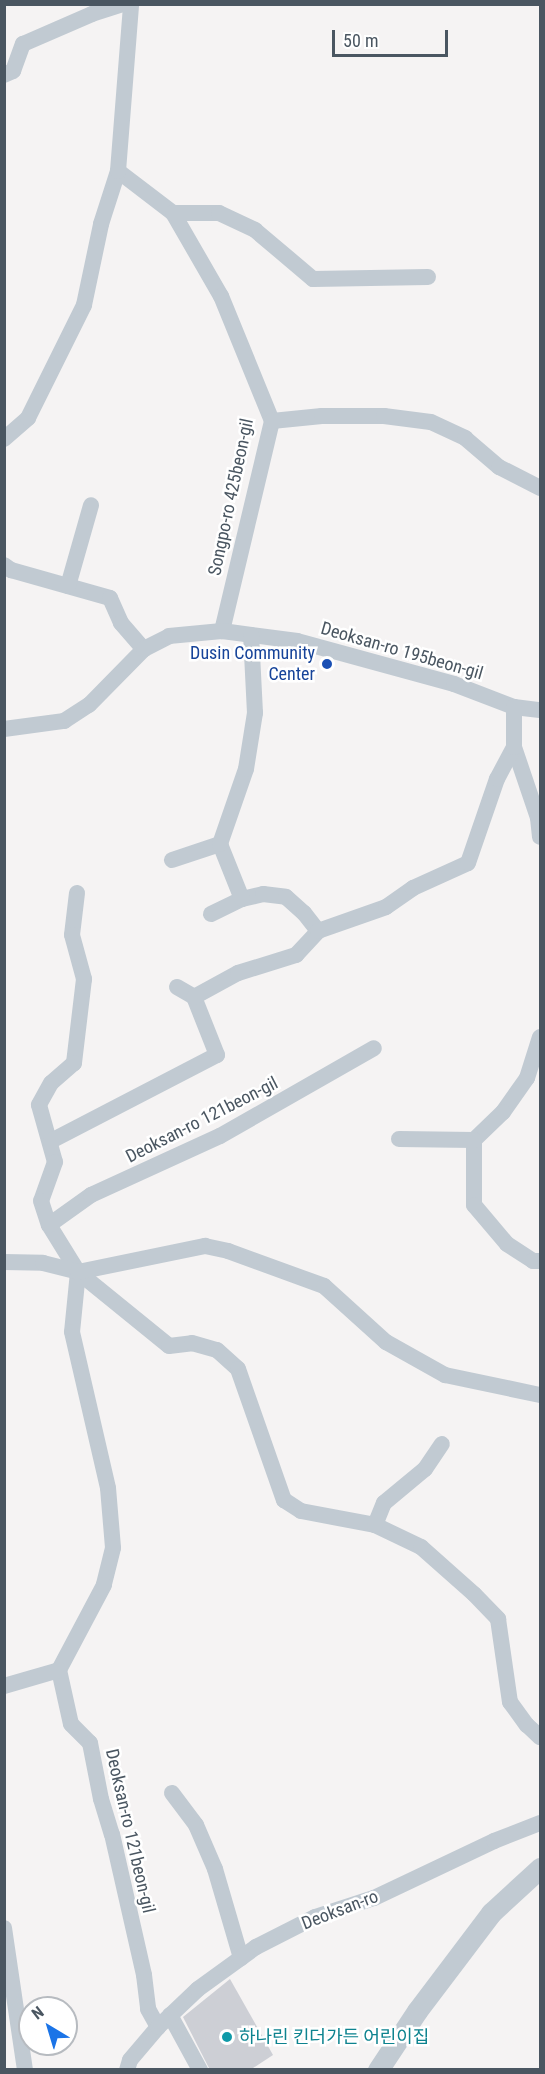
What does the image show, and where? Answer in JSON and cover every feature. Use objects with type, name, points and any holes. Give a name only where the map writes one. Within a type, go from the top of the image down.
[{"type":"street","points":[[4,75],[12,71],[23,44],[92,14],[122,4]]},
{"type":"street","points":[[4,439],[28,417],[84,305],[101,224],[118,171],[131,4]]},
{"type":"street","name":"Songpo-ro 425beon-gil","points":[[118,171],[173,213],[221,296],[272,421],[222,631]]},
{"type":"street","points":[[173,213],[219,213],[255,230],[313,279],[428,277]]},
{"type":"street","points":[[272,421],[322,416],[384,416],[431,422],[465,438],[499,466],[540,488]]},
{"type":"street","points":[[68,586],[91,504]]},
{"type":"street","points":[[4,565],[11,570],[110,598],[121,623],[144,649]]},
{"type":"street","name":"Deoksan-ro 195beon-gil","points":[[4,729],[64,721],[89,705],[144,649],[169,636],[222,631],[297,641],[454,684],[514,707],[540,710]]},
{"type":"street","points":[[242,899],[220,844],[246,769],[255,713],[251,635]]},
{"type":"street","points":[[514,707],[514,747],[538,818],[540,837]]},
{"type":"street","points":[[194,997],[238,973],[296,955],[318,931],[386,907],[413,888],[468,863],[497,779],[514,747]]},
{"type":"street","points":[[172,860],[220,844]]},
{"type":"street","points":[[77,893],[72,935],[84,979],[74,1063],[51,1083],[39,1105],[51,1141],[55,1162],[41,1201],[49,1225],[78,1272],[169,1346],[192,1343],[217,1350],[238,1369],[284,1500],[301,1511],[375,1525],[421,1547],[498,1619],[510,1702],[540,1737]]},
{"type":"street","points":[[211,914],[242,899],[263,894],[286,897],[304,913],[318,931]]},
{"type":"street","points":[[51,1141],[217,1055],[194,997],[177,987]]},
{"type":"street","points":[[399,1139],[474,1140],[503,1112],[527,1078],[540,1037]]},
{"type":"street","name":"Deoksan-ro 121beon-gil","points":[[49,1225],[91,1195],[220,1136],[374,1048]]},
{"type":"street","points":[[474,1140],[474,1205],[507,1244],[533,1261],[540,1261]]},
{"type":"street","points":[[4,1262],[43,1263],[78,1272],[205,1246],[228,1251],[324,1286],[386,1342],[445,1375],[540,1395]]},
{"type":"street","points":[[4,1686],[59,1670],[104,1585],[113,1548],[108,1488],[72,1332],[78,1272]]},
{"type":"street","points":[[375,1525],[384,1503],[425,1469],[442,1444]]},
{"type":"street","name":"Deoksan-ro 121beon-gil","points":[[59,1670],[71,1724],[90,1743],[101,1799],[112,1834],[144,1975],[148,2009],[164,2021],[200,2070]]},
{"type":"street","points":[[172,1793],[196,1825],[215,1869],[241,1958]]},
{"type":"street","name":"Deoksan-ro","points":[[164,2021],[198,1989],[256,1947],[315,1917],[374,1898],[494,1841],[540,1823]]},
{"type":"street","points":[[378,2070],[417,2011],[491,1913],[540,1868]]},
{"type":"street","points":[[4,1928],[26,2070]]},
{"type":"street","points":[[128,2070],[130,2060],[164,2021]]},
{"type":"building","name":"하나린 킨더가든 어린이집","points":[[230,1979],[273,2055],[250,2070],[210,2070],[183,2017]]},
{"type":"place","name":"Dusin Community Center","points":[[327,664]]},
{"type":"place","name":"하나린 킨더가든 어린이집","points":[[227,2037]]}]
